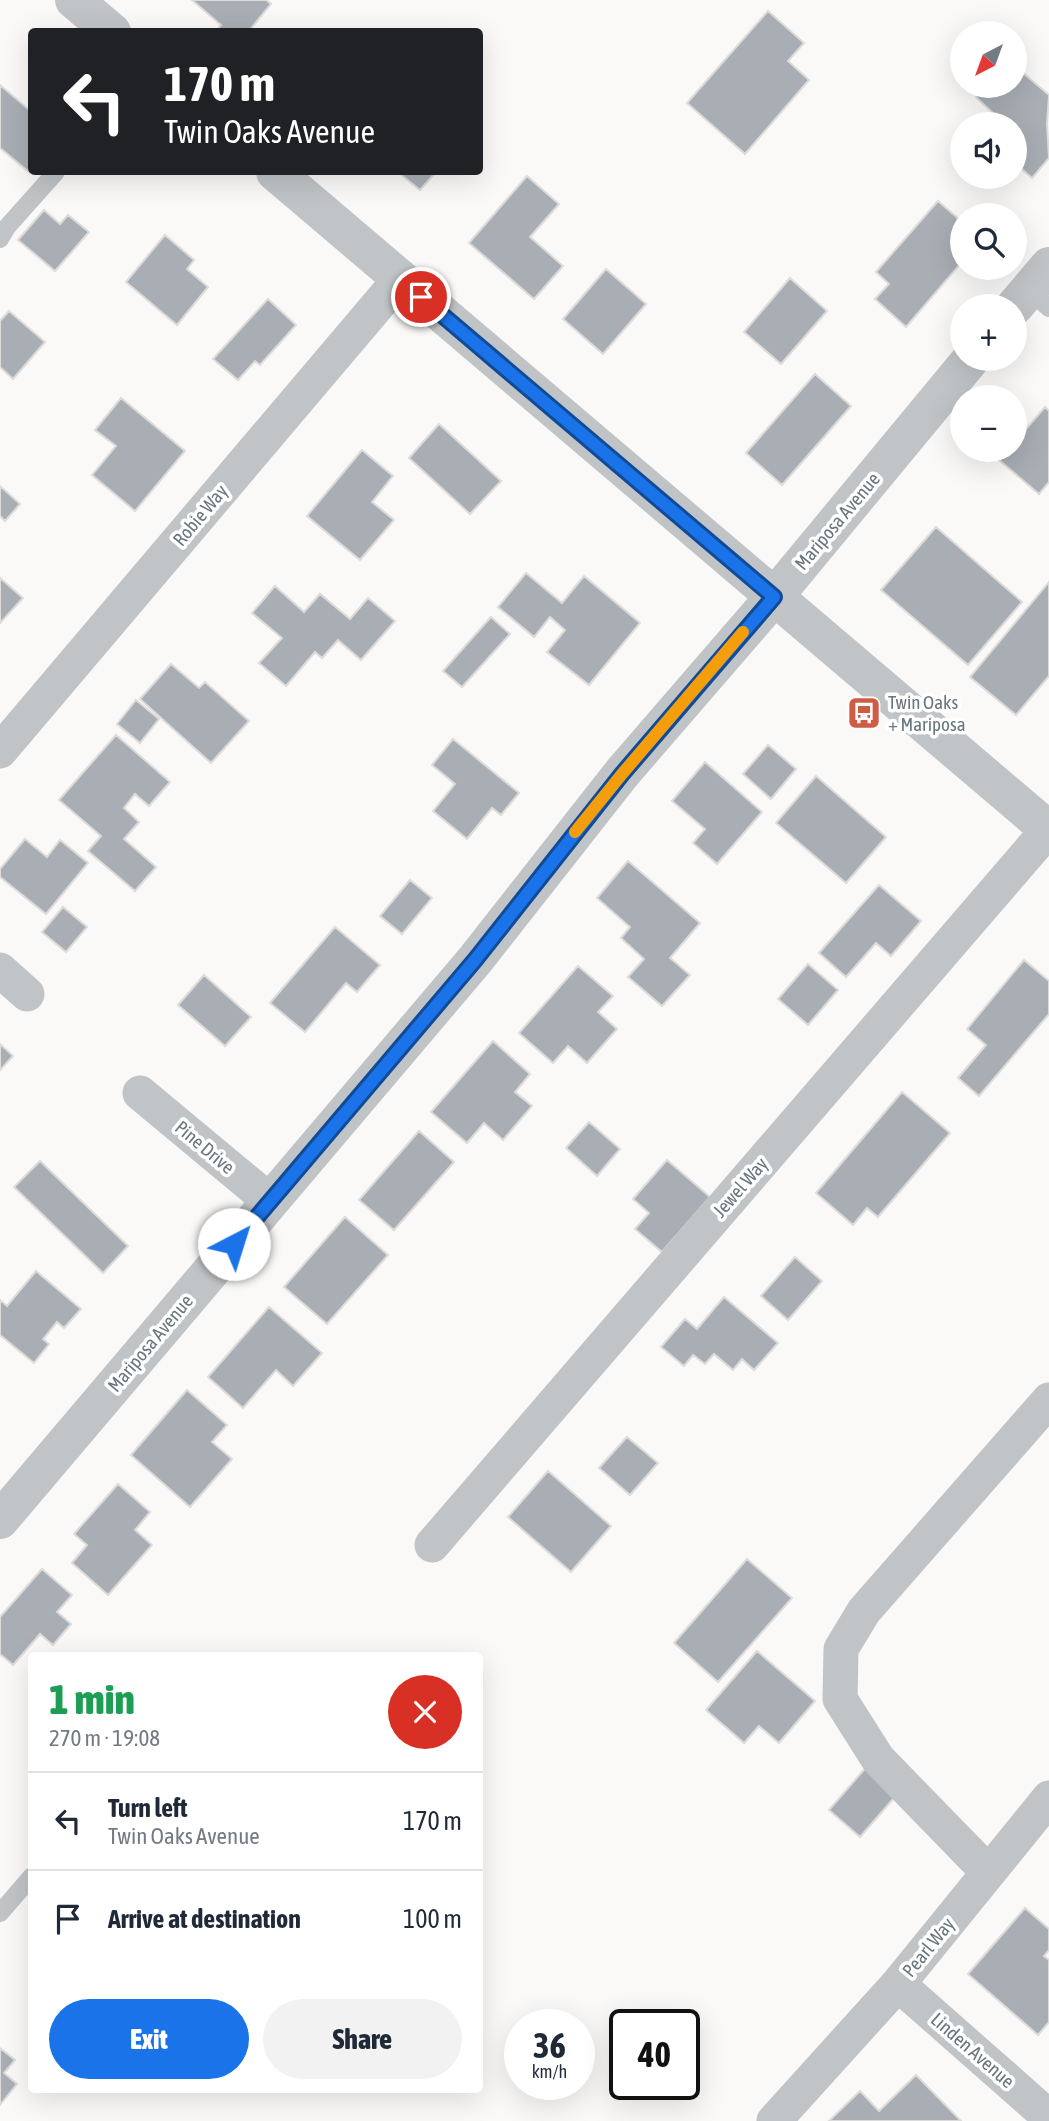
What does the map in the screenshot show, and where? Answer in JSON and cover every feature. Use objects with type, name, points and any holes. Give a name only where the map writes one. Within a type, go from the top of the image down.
[{"type":"street","points":[[74,0],[107,28]]},
{"type":"street","points":[[279,175],[1049,830]]},
{"type":"street","name":"Robie Way","points":[[0,751],[400,279]]},
{"type":"street","name":"Mariposa Avenue","points":[[0,1520],[475,960],[622,774],[774,597],[961,371]]},
{"type":"street","name":"Jewel Way","points":[[432,1545],[1049,830]]},
{"type":"street","points":[[0,970],[27,994]]},
{"type":"street","name":"Pine Drive","points":[[140,1093],[271,1202]]},
{"type":"street","points":[[988,1872],[878,1759],[840,1699],[841,1649],[864,1611],[1049,1400]]},
{"type":"street","name":"Pearl Way","points":[[774,2121],[797,2106],[1049,1798]]},
{"type":"street","name":"Linden Avenue","points":[[898,1984],[1049,2116]]},
{"type":"lane","points":[[0,239],[53,175]]},
{"type":"lane","points":[[0,1913],[28,1881]]},
{"type":"building","points":[[192,0],[266,0],[271,4],[251,28],[218,28],[221,25]]},
{"type":"building","points":[[768,11],[804,43],[788,61],[809,80],[745,154],[687,103]]},
{"type":"building","points":[[1027,76],[1049,95],[1049,158],[1032,178],[1027,174],[1027,112],[992,112],[977,98],[1027,98]]},
{"type":"building","points":[[0,85],[28,109],[28,171],[0,148]]},
{"type":"building","points":[[402,175],[433,175],[420,190]]},
{"type":"building","points":[[527,176],[559,204],[530,237],[563,266],[534,299],[469,243]]},
{"type":"building","points":[[938,201],[950,212],[950,276],[906,327],[875,299],[889,284],[876,272]]},
{"type":"building","points":[[44,210],[60,224],[68,215],[89,232],[55,271],[18,240]]},
{"type":"building","points":[[165,235],[194,260],[187,269],[208,287],[177,325],[126,282]]},
{"type":"building","points":[[606,269],[646,304],[603,354],[563,319]]},
{"type":"building","points":[[790,278],[827,311],[781,364],[744,332]]},
{"type":"building","points":[[268,299],[296,325],[260,365],[255,361],[238,380],[213,359]]},
{"type":"building","points":[[9,311],[45,342],[13,379],[0,367],[0,321]]},
{"type":"building","points":[[815,374],[851,406],[782,485],[746,453]]},
{"type":"building","points":[[121,398],[185,451],[135,511],[92,475],[116,446],[95,430]]},
{"type":"building","points":[[1045,407],[1049,411],[1049,482],[1039,494],[1001,462],[1027,462],[1027,428]]},
{"type":"building","points":[[439,424],[501,481],[470,514],[409,458]]},
{"type":"building","points":[[362,450],[393,476],[372,502],[394,520],[360,560],[307,516]]},
{"type":"building","points":[[0,486],[20,504],[5,521],[0,516]]},
{"type":"building","points":[[936,527],[1022,602],[968,665],[881,590]]},
{"type":"building","points":[[526,573],[562,603],[584,576],[640,623],[589,685],[547,652],[565,630],[550,617],[534,637],[498,607]]},
{"type":"building","points":[[0,578],[23,598],[0,623]]},
{"type":"building","points":[[1049,582],[1049,676],[1016,715],[970,677]]},
{"type":"building","points":[[275,586],[304,612],[320,594],[350,619],[368,598],[395,621],[361,660],[338,640],[322,658],[315,652],[286,686],[259,663],[282,638],[252,613]]},
{"type":"building","points":[[491,617],[510,634],[462,687],[443,671]]},
{"type":"building","points":[[171,664],[199,688],[205,682],[249,721],[211,763],[140,699]]},
{"type":"building","points":[[136,700],[159,719],[140,743],[117,724]]},
{"type":"building","points":[[116,735],[170,782],[149,806],[135,794],[124,808],[139,822],[124,839],[156,867],[135,891],[88,851],[101,836],[59,800]]},
{"type":"building","points":[[453,739],[519,793],[501,815],[492,808],[467,839],[433,811],[455,784],[432,765]]},
{"type":"building","points":[[768,745],[796,769],[771,799],[743,774]]},
{"type":"building","points":[[705,762],[762,812],[717,864],[693,843],[705,829],[672,801]]},
{"type":"building","points":[[816,776],[886,837],[846,883],[776,823]]},
{"type":"building","points":[[25,839],[47,857],[60,840],[88,863],[46,914],[0,877],[0,869]]},
{"type":"building","points":[[628,861],[700,923],[670,958],[690,975],[662,1006],[628,977],[644,959],[621,938],[630,927],[597,898]]},
{"type":"building","points":[[410,880],[432,898],[402,934],[380,916]]},
{"type":"building","points":[[879,885],[921,921],[891,956],[876,943],[846,977],[819,953]]},
{"type":"building","points":[[63,907],[87,927],[66,952],[42,932]]},
{"type":"building","points":[[335,927],[380,965],[357,992],[346,983],[305,1032],[270,1003]]},
{"type":"building","points":[[1024,960],[1049,981],[1049,1014],[979,1096],[958,1078],[986,1045],[967,1029]]},
{"type":"building","points":[[808,964],[838,990],[808,1025],[778,999]]},
{"type":"building","points":[[578,966],[613,996],[598,1012],[617,1029],[587,1063],[568,1046],[553,1063],[519,1033]]},
{"type":"building","points":[[204,975],[251,1017],[225,1046],[178,1005]]},
{"type":"building","points":[[493,1041],[530,1074],[515,1092],[532,1106],[503,1140],[484,1123],[467,1143],[431,1112]]},
{"type":"building","points":[[0,1044],[13,1056],[0,1070]]},
{"type":"building","points":[[902,1092],[950,1133],[878,1217],[867,1208],[853,1225],[816,1193]]},
{"type":"building","points":[[589,1122],[620,1149],[597,1176],[566,1148]]},
{"type":"building","points":[[419,1131],[454,1162],[394,1230],[359,1200]]},
{"type":"building","points":[[667,1160],[710,1197],[662,1252],[635,1229],[649,1213],[633,1199]]},
{"type":"building","points":[[40,1161],[128,1246],[103,1273],[14,1187]]},
{"type":"building","points":[[345,1217],[388,1255],[327,1324],[284,1287]]},
{"type":"building","points":[[795,1257],[822,1281],[788,1320],[761,1296]]},
{"type":"building","points":[[36,1271],[81,1309],[64,1328],[57,1322],[43,1339],[49,1344],[34,1363],[0,1335],[0,1300],[7,1306]]},
{"type":"building","points":[[724,1297],[778,1343],[754,1370],[742,1359],[733,1370],[714,1354],[705,1364],[693,1355],[684,1366],[661,1347],[685,1319],[697,1329]]},
{"type":"building","points":[[269,1307],[322,1353],[293,1386],[276,1370],[243,1408],[208,1377]]},
{"type":"building","points":[[187,1390],[227,1425],[212,1442],[232,1459],[190,1507],[131,1455]]},
{"type":"building","points":[[627,1437],[658,1463],[630,1495],[599,1468]]},
{"type":"building","points":[[548,1471],[611,1526],[571,1572],[508,1517]]},
{"type":"building","points":[[118,1484],[150,1512],[135,1530],[152,1545],[108,1595],[72,1563],[87,1545],[74,1534]]},
{"type":"building","points":[[747,1559],[792,1598],[718,1682],[674,1643]]},
{"type":"building","points":[[42,1569],[72,1595],[57,1612],[71,1624],[53,1645],[40,1634],[13,1665],[0,1654],[0,1617]]},
{"type":"building","points":[[757,1651],[815,1701],[779,1743],[759,1726],[744,1743],[706,1710]]},
{"type":"building","points":[[869,1764],[900,1791],[860,1837],[829,1810]]},
{"type":"building","points":[[1025,1908],[1049,1929],[1049,1950],[1044,1956],[1049,1960],[1049,2022],[1038,2035],[968,1974]]},
{"type":"building","points":[[0,2048],[15,2060],[4,2073],[17,2084],[0,2105]]},
{"type":"building","points":[[916,2075],[961,2121],[829,2121],[860,2091],[879,2111]]},
{"type":"slow traffic","points":[[575,832],[743,632]]},
{"type":"place","name":"Twin Oaks + Mariposa","points":[[864,713]]},
{"type":"route","points":[[234,1244],[475,960],[622,774],[774,597],[421,297]]}]
